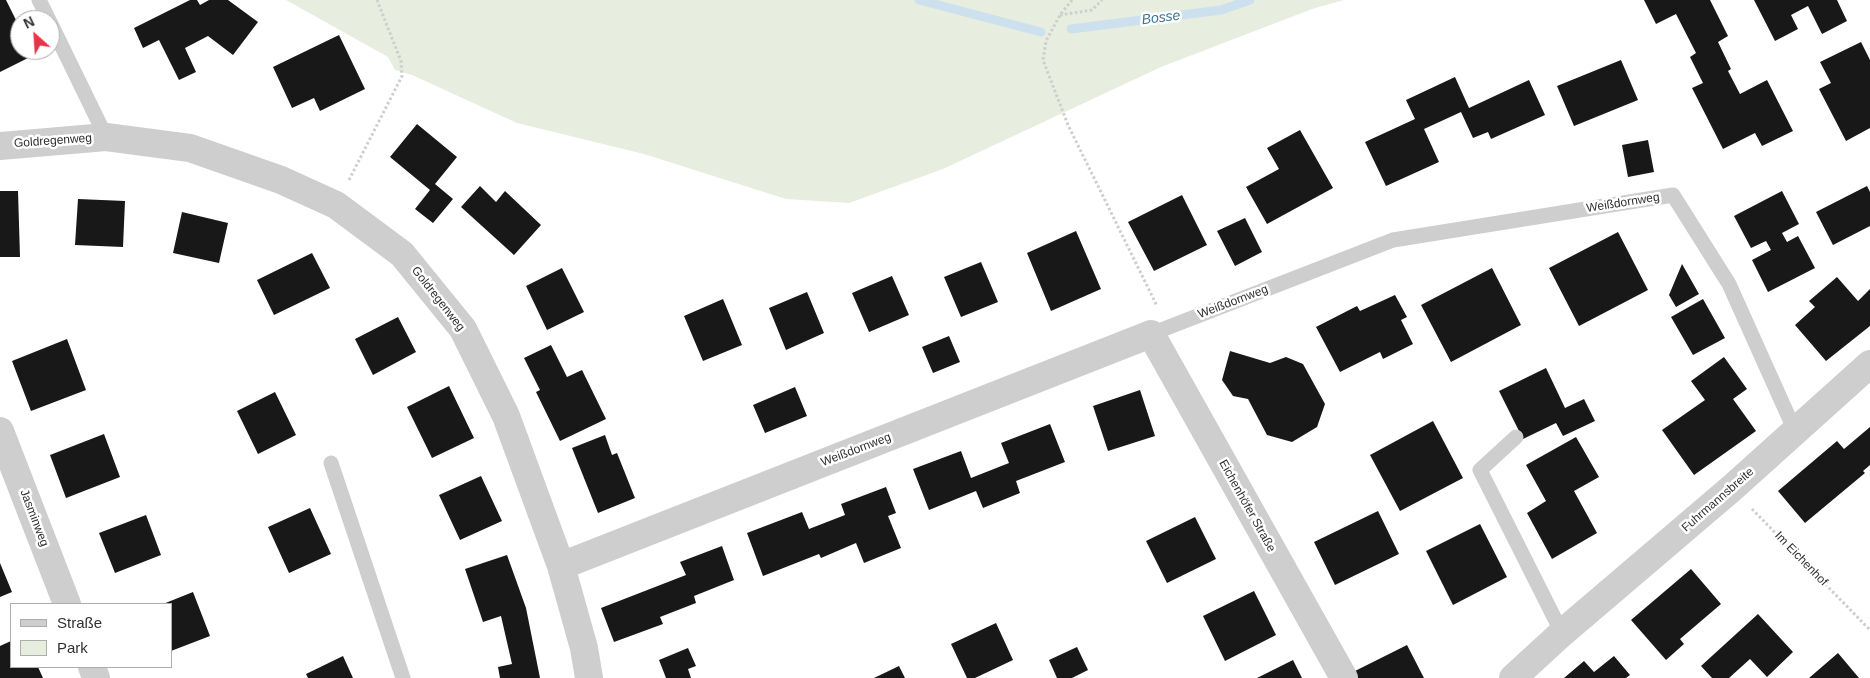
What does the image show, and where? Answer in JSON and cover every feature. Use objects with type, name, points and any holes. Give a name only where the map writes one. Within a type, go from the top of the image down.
[{"type":"street","name":"Goldregenweg","points":[[0,146],[106,137],[190,148],[281,180],[336,205],[402,254],[463,329],[506,416],[561,566],[584,648],[589,678]]},
{"type":"street","name":"Weißdornweg","points":[[561,566],[1151,334]]},
{"type":"street","name":"Eichenhöfer Straße","points":[[1151,334],[1344,678]]},
{"type":"street","name":"Fuhrmannsbreite","points":[[1513,678],[1562,633],[1732,488],[1870,364]]},
{"type":"street","name":"Jasminweg","points":[[0,431],[67,603]]},
{"type":"lane","name":"Goldregenweg","points":[[60,42],[106,137]]},
{"type":"lane","name":"Weißdornweg","points":[[1151,334],[1393,240],[1673,195],[1729,284],[1796,431]]},
{"type":"lane","points":[[1516,437],[1480,470],[1562,633]]},
{"type":"lane","points":[[330,463],[403,678]]},
{"type":"path","points":[[336,205],[402,76],[401,61],[378,0]]},
{"type":"path","points":[[1072,0],[1060,15],[1046,41],[1043,60],[1068,125],[1161,314],[1151,334]]},
{"type":"path","points":[[1060,15],[1092,10],[1102,0]]},
{"type":"path","name":"Im Eichenhof","points":[[1732,488],[1870,630]]},
{"type":"green space","points":[[286,0],[1344,0],[1312,9],[1161,67],[943,169],[849,203],[786,199],[644,154],[517,123],[412,75],[395,70],[388,57]]},
{"type":"building","points":[[0,0],[6,0],[11,10],[10,60],[24,60],[0,72]]},
{"type":"building","points":[[190,0],[197,0],[200,5],[209,0],[228,0],[258,22],[233,55],[208,36],[185,48],[196,72],[179,80],[159,40],[143,48],[134,28]]},
{"type":"building","points":[[1644,0],[1710,0],[1728,36],[1718,42],[1731,69],[1728,71],[1740,94],[1767,80],[1793,131],[1762,146],[1755,133],[1723,149],[1692,88],[1703,83],[1690,57],[1696,53],[1676,14],[1656,24]]},
{"type":"building","points":[[1754,0],[1837,0],[1847,21],[1822,34],[1808,6],[1791,15],[1798,29],[1775,41]]},
{"type":"building","points":[[339,35],[365,89],[320,111],[314,98],[292,108],[273,67]]},
{"type":"building","points":[[1861,42],[1870,60],[1870,128],[1846,141],[1819,89],[1831,83],[1820,62]]},
{"type":"building","points":[[1621,60],[1638,100],[1574,126],[1557,86]]},
{"type":"building","points":[[1455,77],[1469,108],[1529,80],[1545,115],[1491,139],[1488,132],[1473,138],[1461,112],[1424,129],[1439,162],[1386,186],[1365,142],[1415,119],[1406,100]]},
{"type":"building","points":[[417,124],[457,157],[435,184],[453,199],[433,223],[415,209],[430,190],[390,157]]},
{"type":"building","points":[[1300,130],[1333,188],[1267,224],[1246,187],[1279,169],[1267,148]]},
{"type":"building","points":[[1648,140],[1654,172],[1628,177],[1622,145]]},
{"type":"building","points":[[480,186],[496,202],[505,191],[541,225],[514,255],[461,207]]},
{"type":"building","points":[[1867,186],[1870,192],[1870,226],[1833,245],[1816,212]]},
{"type":"building","points":[[0,191],[18,191],[20,257],[0,257]]},
{"type":"building","points":[[1782,191],[1799,224],[1782,233],[1787,242],[1798,236],[1815,268],[1768,292],[1752,260],[1771,250],[1766,241],[1751,248],[1734,216]]},
{"type":"building","points":[[1182,195],[1207,245],[1154,271],[1128,222]]},
{"type":"building","points":[[78,199],[125,201],[123,247],[75,245]]},
{"type":"building","points":[[182,212],[228,223],[219,263],[173,253]]},
{"type":"building","points":[[1245,218],[1262,252],[1235,266],[1217,231]]},
{"type":"building","points":[[1076,231],[1101,289],[1051,311],[1027,253]]},
{"type":"building","points":[[1618,232],[1648,290],[1579,326],[1549,268]]},
{"type":"building","points":[[312,253],[330,288],[274,315],[257,280]]},
{"type":"building","points":[[981,262],[998,302],[961,317],[944,277]]},
{"type":"building","points":[[1682,264],[1699,294],[1676,307],[1669,295]]},
{"type":"building","points":[[562,268],[584,312],[547,330],[526,286]]},
{"type":"building","points":[[1492,268],[1521,325],[1451,362],[1421,305]]},
{"type":"building","points":[[892,276],[909,315],[869,332],[852,293]]},
{"type":"building","points":[[1837,277],[1858,301],[1870,289],[1870,326],[1826,361],[1795,325],[1815,307],[1809,301]]},
{"type":"building","points":[[807,292],[824,333],[786,350],[769,308]]},
{"type":"building","points":[[1395,295],[1407,317],[1401,320],[1413,344],[1383,359],[1380,352],[1340,372],[1316,327],[1357,306],[1360,311]]},
{"type":"building","points":[[723,299],[742,345],[703,361],[684,316]]},
{"type":"building","points":[[1703,299],[1725,338],[1693,355],[1671,317]]},
{"type":"building","points":[[398,317],[416,352],[373,375],[355,339]]},
{"type":"building","points":[[949,336],[960,362],[933,373],[922,347]]},
{"type":"building","points":[[67,339],[86,390],[31,411],[12,361]]},
{"type":"building","points":[[551,345],[567,377],[582,370],[606,419],[560,441],[536,392],[540,390],[524,358]]},
{"type":"building","points":[[1230,351],[1270,363],[1286,357],[1303,364],[1325,404],[1317,427],[1292,442],[1267,435],[1248,399],[1233,396],[1222,380]]},
{"type":"building","points":[[1724,357],[1747,389],[1733,399],[1756,431],[1694,475],[1662,430],[1705,400],[1691,381]]},
{"type":"building","points":[[1546,368],[1565,408],[1584,399],[1595,421],[1563,436],[1556,423],[1523,439],[1499,391]]},
{"type":"building","points":[[449,386],[474,438],[432,458],[407,407]]},
{"type":"building","points":[[795,387],[807,416],[765,433],[753,405]]},
{"type":"building","points":[[1140,390],[1155,436],[1108,451],[1093,406]]},
{"type":"building","points":[[275,392],[296,435],[258,454],[237,411]]},
{"type":"building","points":[[1433,421],[1463,478],[1400,511],[1370,455]]},
{"type":"building","points":[[1050,424],[1065,462],[1016,481],[1020,493],[983,508],[976,491],[929,510],[913,469],[961,451],[971,478],[1009,463],[1001,443]]},
{"type":"building","points":[[1870,427],[1870,465],[1863,471],[1865,473],[1805,523],[1778,491],[1837,441],[1844,449]]},
{"type":"building","points":[[104,434],[120,477],[66,498],[50,455]]},
{"type":"building","points":[[605,435],[612,455],[617,453],[635,498],[598,513],[572,448]]},
{"type":"building","points":[[1576,437],[1599,477],[1574,491],[1597,533],[1552,559],[1527,513],[1546,501],[1526,465]]},
{"type":"building","points":[[481,476],[502,521],[460,540],[439,495]]},
{"type":"building","points":[[886,487],[896,513],[888,516],[901,548],[864,563],[856,543],[821,558],[819,554],[763,576],[747,533],[802,512],[809,529],[845,515],[841,504]]},
{"type":"building","points":[[310,508],[331,554],[289,573],[268,527]]},
{"type":"building","points":[[1378,511],[1399,554],[1335,585],[1314,542]]},
{"type":"building","points":[[146,515],[161,555],[115,573],[99,533]]},
{"type":"building","points":[[1195,517],[1216,559],[1167,583],[1146,541]]},
{"type":"building","points":[[1480,524],[1507,577],[1453,605],[1426,551]]},
{"type":"building","points":[[722,546],[734,580],[694,596],[696,603],[660,617],[663,624],[614,642],[601,608],[686,575],[680,562]]},
{"type":"building","points":[[507,555],[526,608],[540,678],[500,678],[498,667],[512,664],[501,616],[483,622],[465,569]]},
{"type":"building","points":[[0,563],[12,592],[0,597]]},
{"type":"building","points":[[1691,569],[1721,604],[1680,639],[1684,644],[1666,660],[1631,620]]},
{"type":"building","points":[[1254,591],[1276,635],[1225,661],[1203,616]]},
{"type":"building","points":[[193,592],[210,636],[172,651],[172,603],[166,603]]},
{"type":"building","points":[[1758,614],[1793,652],[1767,677],[1750,659],[1729,678],[1712,678],[1701,666]]},
{"type":"building","points":[[996,623],[1013,660],[975,678],[967,678],[951,644]]},
{"type":"building","points":[[10,641],[10,668],[38,668],[43,678],[0,678],[0,646]]},
{"type":"building","points":[[1407,645],[1424,678],[1356,678],[1353,672]]},
{"type":"building","points":[[1077,647],[1088,670],[1072,678],[1057,678],[1049,660]]},
{"type":"building","points":[[688,648],[696,666],[688,669],[691,678],[666,678],[659,660]]},
{"type":"building","points":[[1838,653],[1859,678],[1809,678]]},
{"type":"building","points":[[343,656],[353,678],[308,678],[306,674]]},
{"type":"building","points":[[1614,656],[1630,675],[1626,678],[1564,678],[1584,661],[1594,672]]},
{"type":"building","points":[[1293,660],[1302,678],[1257,678]]},
{"type":"building","points":[[899,666],[905,678],[874,678]]},
{"type":"waterway","name":"Bosse","points":[[919,0],[1041,32]]},
{"type":"waterway","name":"Bosse","points":[[1071,29],[1221,10],[1250,0]]}]
